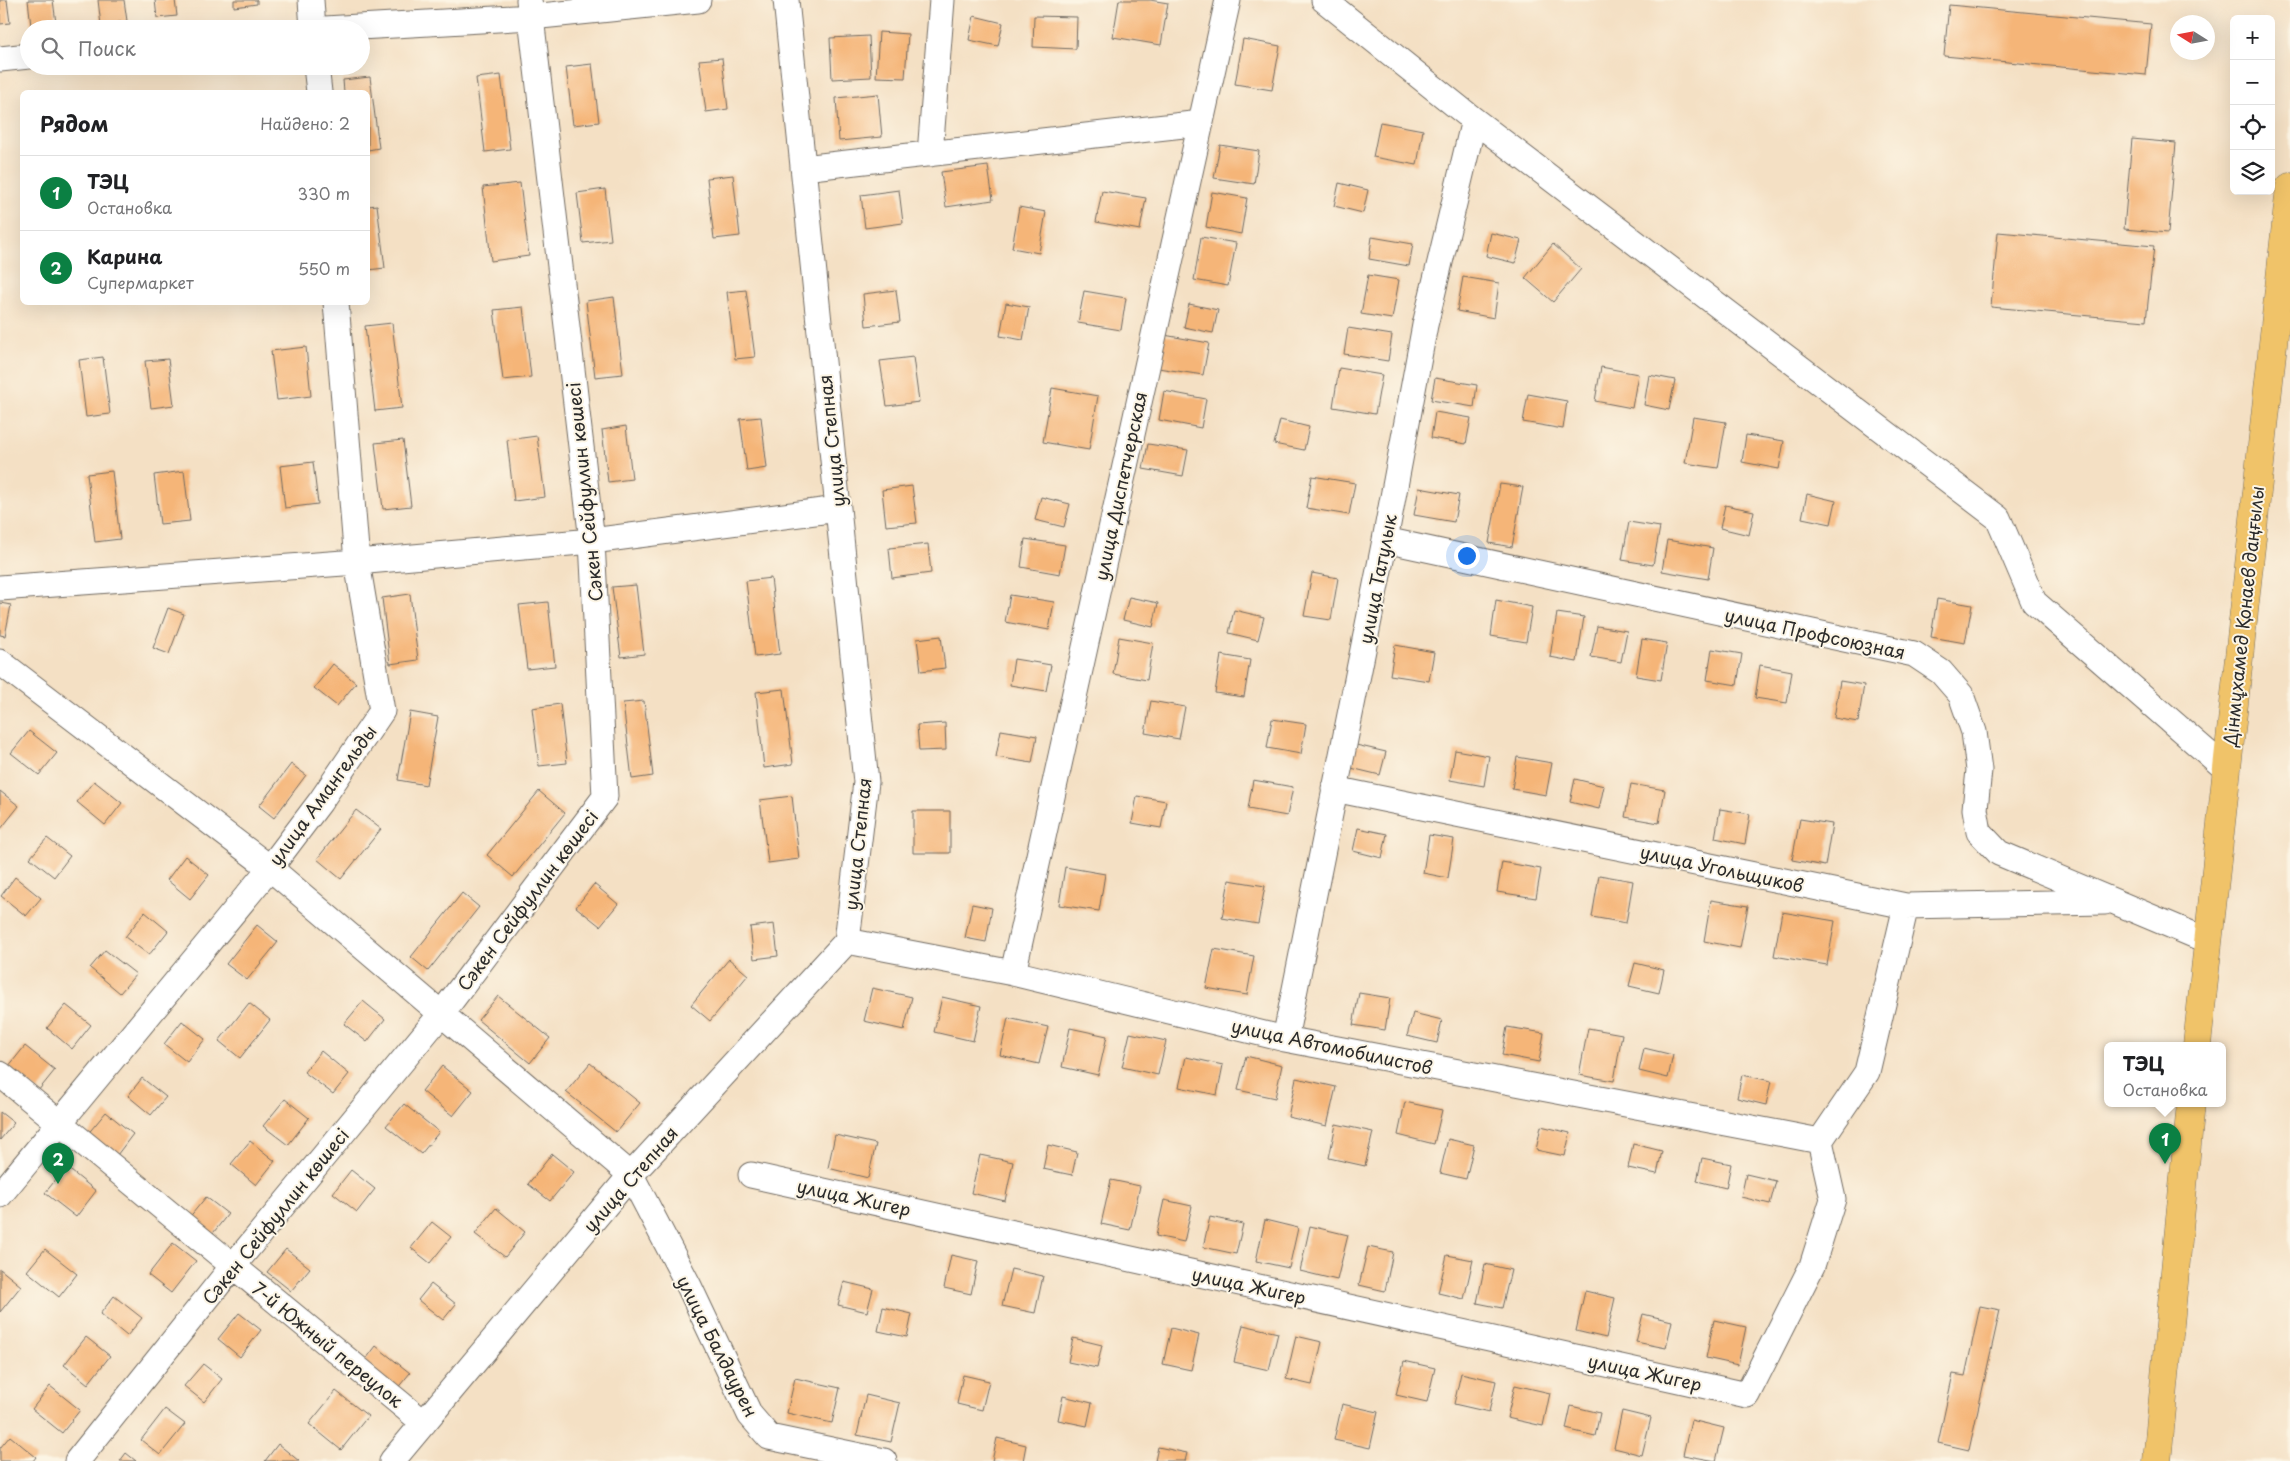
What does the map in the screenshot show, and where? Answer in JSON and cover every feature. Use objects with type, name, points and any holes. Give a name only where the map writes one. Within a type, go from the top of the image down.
[{"type":"main road","name":"Дінмұхамед Қонаев даңғылы","points":[[2198,1042],[2226,769],[2290,187]]},
{"type":"main road","points":[[2157,1461],[2192,1107]]},
{"type":"street","points":[[311,0],[312,20]]},
{"type":"street","points":[[370,24],[530,8],[698,0]]},
{"type":"street","name":"улица Степная","points":[[392,1461],[631,1175],[847,941],[866,782],[786,0]]},
{"type":"street","points":[[930,154],[942,0]]},
{"type":"street","name":"улица Диспетчерская","points":[[1013,973],[1228,0]]},
{"type":"street","points":[[1324,0],[1474,120],[1998,518],[2034,602],[2226,769]]},
{"type":"street","name":"Сәкен Сейфуллин көшесі","points":[[77,1461],[233,1266],[442,1013],[605,797],[592,540],[530,8]]},
{"type":"street","points":[[0,59],[20,57]]},
{"type":"street","points":[[317,75],[319,90]]},
{"type":"street","name":"улица Татулык","points":[[1285,1039],[1385,540],[1425,325],[1474,120]]},
{"type":"street","points":[[803,168],[1201,122]]},
{"type":"street","name":"улица Амангельды","points":[[0,1195],[270,868],[320,802],[382,711],[357,562],[336,305]]},
{"type":"street","points":[[0,588],[357,562],[592,540],[838,509]]},
{"type":"street","name":"улица Профсоюзная","points":[[1385,540],[1914,654],[1940,672],[1961,695],[1974,732],[1979,770],[1975,809],[1979,832],[1999,853],[2208,941]]},
{"type":"street","points":[[0,662],[270,868],[631,1175]]},
{"type":"street","name":"улица Угольщиков","points":[[1334,789],[1906,906],[2114,901]]},
{"type":"street","points":[[1820,1141],[1867,1072],[1906,906]]},
{"type":"street","name":"улица Автомобилистов","points":[[847,941],[1013,973],[1285,1039],[1820,1141]]},
{"type":"street","name":"7-й Южный переулок","points":[[0,1074],[424,1423]]},
{"type":"street","name":"улица Жигер","points":[[751,1174],[1747,1395],[1812,1266],[1833,1199],[1820,1141]]},
{"type":"street","name":"улица Балдаурен","points":[[631,1175],[689,1286],[750,1416],[769,1437],[884,1461]]},
{"type":"building","points":[[0,0],[7,0],[10,23],[0,24]]},
{"type":"building","points":[[28,0],[53,0],[56,20],[30,20]]},
{"type":"building","points":[[98,0],[124,0],[127,20],[100,20]]},
{"type":"building","points":[[155,0],[175,0],[177,16],[157,18]]},
{"type":"building","points":[[234,0],[257,0],[257,4],[234,7]]},
{"type":"building","points":[[1119,0],[1150,0],[1168,3],[1161,45],[1113,37]]},
{"type":"building","points":[[1949,5],[2151,24],[2146,75],[1944,56]]},
{"type":"building","points":[[974,16],[1003,23],[998,46],[969,40]]},
{"type":"building","points":[[1034,16],[1077,17],[1076,49],[1033,47]]},
{"type":"building","points":[[879,32],[908,34],[905,78],[876,77]]},
{"type":"building","points":[[869,36],[871,77],[832,79],[830,38]]},
{"type":"building","points":[[1243,39],[1280,46],[1272,90],[1235,84]]},
{"type":"building","points":[[722,58],[728,109],[706,112],[699,60]]},
{"type":"building","points":[[592,64],[599,122],[573,125],[566,67]]},
{"type":"building","points":[[501,75],[510,149],[485,152],[476,78]]},
{"type":"building","points":[[370,77],[379,148],[370,150],[370,90],[344,90],[343,80]]},
{"type":"building","points":[[878,94],[882,137],[839,141],[836,98]]},
{"type":"building","points":[[1380,122],[1423,130],[1417,165],[1373,157]]},
{"type":"building","points":[[2132,139],[2176,143],[2168,233],[2124,229]]},
{"type":"building","points":[[1220,145],[1259,151],[1254,184],[1214,178]]},
{"type":"building","points":[[988,166],[993,200],[946,207],[941,172]]},
{"type":"building","points":[[733,175],[740,236],[714,239],[707,178]]},
{"type":"building","points":[[520,183],[529,256],[491,261],[483,187]]},
{"type":"building","points":[[1339,183],[1368,190],[1363,213],[1334,206]]},
{"type":"building","points":[[605,189],[611,240],[583,243],[577,193]]},
{"type":"building","points":[[899,190],[903,223],[865,228],[861,195]]},
{"type":"building","points":[[1102,191],[1146,198],[1140,230],[1096,222]]},
{"type":"building","points":[[1212,192],[1247,198],[1241,234],[1206,227]]},
{"type":"building","points":[[377,205],[385,268],[370,270],[370,206]]},
{"type":"building","points":[[1019,207],[1046,212],[1039,253],[1012,248]]},
{"type":"building","points":[[1998,232],[2154,246],[2146,321],[1991,307]]},
{"type":"building","points":[[1491,233],[1521,240],[1515,263],[1486,256]]},
{"type":"building","points":[[1201,237],[1236,243],[1228,286],[1194,280]]},
{"type":"building","points":[[1372,237],[1413,244],[1409,266],[1369,259]]},
{"type":"building","points":[[1553,244],[1581,269],[1553,302],[1525,278]]},
{"type":"building","points":[[1368,275],[1399,280],[1392,319],[1361,314]]},
{"type":"building","points":[[1463,277],[1499,283],[1494,318],[1457,311]]},
{"type":"building","points":[[746,290],[755,357],[735,359],[727,292]]},
{"type":"building","points":[[896,290],[900,322],[866,326],[863,294]]},
{"type":"building","points":[[1084,291],[1126,298],[1121,330],[1078,323]]},
{"type":"building","points":[[614,297],[623,374],[595,377],[586,301]]},
{"type":"building","points":[[1006,303],[1029,307],[1023,340],[1000,336]]},
{"type":"building","points":[[1189,304],[1218,310],[1213,333],[1184,327]]},
{"type":"building","points":[[523,307],[531,377],[503,380],[494,310]]},
{"type":"building","points":[[392,323],[402,408],[375,411],[365,326]]},
{"type":"building","points":[[1348,328],[1392,335],[1388,361],[1344,354]]},
{"type":"building","points":[[1164,335],[1209,343],[1203,375],[1158,368]]},
{"type":"building","points":[[306,347],[311,396],[277,400],[271,351]]},
{"type":"building","points":[[103,357],[110,414],[86,417],[79,360]]},
{"type":"building","points":[[913,357],[919,402],[887,406],[880,361]]},
{"type":"building","points":[[168,359],[174,405],[151,408],[145,361]]},
{"type":"building","points":[[1601,367],[1638,374],[1632,408],[1595,401]]},
{"type":"building","points":[[1339,368],[1382,375],[1375,414],[1333,407]]},
{"type":"building","points":[[1649,375],[1675,380],[1669,410],[1644,405]]},
{"type":"building","points":[[1435,378],[1477,385],[1474,407],[1431,400]]},
{"type":"building","points":[[1052,388],[1098,396],[1089,450],[1043,442]]},
{"type":"building","points":[[1164,391],[1206,399],[1201,428],[1159,420]]},
{"type":"building","points":[[1528,394],[1567,401],[1563,429],[1523,422]]},
{"type":"building","points":[[1435,412],[1471,418],[1466,444],[1431,438]]},
{"type":"building","points":[[761,417],[767,468],[747,471],[740,419]]},
{"type":"building","points":[[1693,417],[1726,422],[1718,468],[1685,463]]},
{"type":"building","points":[[1280,420],[1309,427],[1304,450],[1274,444]]},
{"type":"building","points":[[626,426],[632,479],[608,482],[602,430]]},
{"type":"building","points":[[1746,435],[1784,441],[1779,469],[1742,462]]},
{"type":"building","points":[[537,436],[545,497],[514,501],[507,440]]},
{"type":"building","points":[[403,440],[411,506],[383,509],[375,443]]},
{"type":"building","points":[[1148,444],[1188,450],[1183,476],[1143,469]]},
{"type":"building","points":[[313,462],[318,504],[285,508],[280,466]]},
{"type":"building","points":[[112,471],[120,539],[95,542],[87,474]]},
{"type":"building","points":[[184,471],[190,521],[160,524],[154,475]]},
{"type":"building","points":[[1312,476],[1355,483],[1349,515],[1306,508]]},
{"type":"building","points":[[1500,484],[1523,487],[1512,547],[1489,543]]},
{"type":"building","points":[[912,486],[917,523],[886,526],[882,490]]},
{"type":"building","points":[[1419,488],[1459,495],[1454,522],[1414,515]]},
{"type":"building","points":[[1807,494],[1836,501],[1831,524],[1802,518]]},
{"type":"building","points":[[1041,497],[1070,504],[1064,527],[1035,520]]},
{"type":"building","points":[[1725,505],[1754,511],[1749,535],[1720,528]]},
{"type":"building","points":[[1629,522],[1660,527],[1653,565],[1622,560]]},
{"type":"building","points":[[1025,539],[1065,545],[1060,574],[1021,567]]},
{"type":"building","points":[[1667,540],[1713,548],[1708,579],[1662,571]]},
{"type":"building","points":[[928,544],[931,573],[892,578],[889,548]]},
{"type":"building","points":[[1312,573],[1338,578],[1331,620],[1304,616]]},
{"type":"building","points":[[771,578],[780,654],[755,657],[746,581]]},
{"type":"building","points":[[636,585],[644,654],[621,657],[612,587]]},
{"type":"building","points":[[410,594],[418,660],[390,664],[382,598]]},
{"type":"building","points":[[1010,595],[1054,602],[1049,630],[1005,622]]},
{"type":"building","points":[[1129,597],[1158,603],[1153,627],[1123,620]]},
{"type":"building","points":[[1937,599],[1972,605],[1965,643],[1931,637]]},
{"type":"building","points":[[1496,600],[1532,607],[1526,642],[1491,636]]},
{"type":"building","points":[[548,602],[555,666],[527,669],[519,605]]},
{"type":"building","points":[[0,603],[11,605],[5,636],[0,635]]},
{"type":"building","points":[[168,608],[184,614],[169,654],[153,648]]},
{"type":"building","points":[[1234,610],[1264,617],[1258,640],[1229,633]]},
{"type":"building","points":[[1557,613],[1584,617],[1577,662],[1550,657]]},
{"type":"building","points":[[1597,626],[1627,631],[1621,662],[1591,657]]},
{"type":"building","points":[[941,636],[945,668],[921,671],[917,639]]},
{"type":"building","points":[[1119,637],[1153,643],[1147,680],[1113,674]]},
{"type":"building","points":[[1642,639],[1667,643],[1661,680],[1636,676]]},
{"type":"building","points":[[1395,645],[1434,652],[1429,681],[1390,675]]},
{"type":"building","points":[[1712,649],[1742,654],[1737,685],[1707,680]]},
{"type":"building","points":[[1221,655],[1250,660],[1244,697],[1215,693]]},
{"type":"building","points":[[1014,659],[1051,665],[1046,691],[1010,685]]},
{"type":"building","points":[[333,664],[356,683],[337,706],[314,688]]},
{"type":"building","points":[[1760,665],[1792,671],[1787,703],[1755,698]]},
{"type":"building","points":[[1840,681],[1864,685],[1858,722],[1834,718]]},
{"type":"building","points":[[784,689],[793,764],[764,768],[756,692]]},
{"type":"building","points":[[644,701],[653,776],[632,779],[623,703]]},
{"type":"building","points":[[1151,701],[1185,707],[1179,739],[1145,733]]},
{"type":"building","points":[[560,704],[567,763],[539,766],[532,708]]},
{"type":"building","points":[[410,712],[438,717],[426,785],[398,780]]},
{"type":"building","points":[[1272,719],[1306,724],[1301,754],[1267,748]]},
{"type":"building","points":[[945,723],[946,750],[919,751],[917,725]]},
{"type":"building","points":[[1001,730],[1037,736],[1032,763],[996,757]]},
{"type":"building","points":[[29,731],[57,753],[39,775],[11,753]]},
{"type":"building","points":[[1356,745],[1386,752],[1380,775],[1351,768]]},
{"type":"building","points":[[1455,750],[1489,756],[1484,786],[1450,780]]},
{"type":"building","points":[[1517,757],[1552,763],[1546,795],[1512,789]]},
{"type":"building","points":[[291,764],[306,775],[274,818],[259,806]]},
{"type":"building","points":[[1575,779],[1604,786],[1599,809],[1570,802]]},
{"type":"building","points":[[1253,780],[1293,787],[1287,816],[1248,809]]},
{"type":"building","points":[[94,781],[122,803],[105,825],[77,802]]},
{"type":"building","points":[[1631,784],[1665,790],[1659,823],[1625,817]]},
{"type":"building","points":[[0,791],[19,806],[0,830]]},
{"type":"building","points":[[539,791],[565,813],[513,877],[487,855]]},
{"type":"building","points":[[792,796],[799,859],[768,863],[760,800]]},
{"type":"building","points":[[1137,796],[1166,801],[1161,828],[1132,823]]},
{"type":"building","points":[[1720,809],[1750,814],[1745,844],[1715,838]]},
{"type":"building","points":[[356,810],[381,829],[341,879],[317,859]]},
{"type":"building","points":[[913,811],[950,811],[950,853],[913,853]]},
{"type":"building","points":[[1800,819],[1832,824],[1825,866],[1792,860]]},
{"type":"building","points":[[1358,828],[1387,834],[1382,858],[1353,851]]},
{"type":"building","points":[[1429,835],[1454,839],[1448,878],[1423,873]]},
{"type":"building","points":[[47,838],[70,856],[54,877],[30,858]]},
{"type":"building","points":[[185,856],[209,875],[190,899],[167,880]]},
{"type":"building","points":[[1502,862],[1541,869],[1536,898],[1497,892]]},
{"type":"building","points":[[1065,867],[1105,874],[1099,911],[1059,905]]},
{"type":"building","points":[[1599,875],[1633,881],[1626,923],[1592,917]]},
{"type":"building","points":[[15,877],[41,898],[26,916],[1,896]]},
{"type":"building","points":[[1229,880],[1265,886],[1258,924],[1222,918]]},
{"type":"building","points":[[594,884],[618,904],[600,926],[576,907]]},
{"type":"building","points":[[462,893],[479,907],[428,971],[411,957]]},
{"type":"building","points":[[1711,900],[1748,906],[1740,948],[1704,941]]},
{"type":"building","points":[[972,904],[992,908],[986,942],[965,938]]},
{"type":"building","points":[[145,912],[168,931],[149,955],[125,937]]},
{"type":"building","points":[[1782,912],[1835,921],[1827,965],[1774,956]]},
{"type":"building","points":[[774,924],[778,956],[754,959],[750,927]]},
{"type":"building","points":[[257,925],[278,942],[247,980],[226,964]]},
{"type":"building","points":[[1214,949],[1254,956],[1247,995],[1206,988]]},
{"type":"building","points":[[105,950],[136,974],[120,993],[90,968]]},
{"type":"building","points":[[729,959],[748,975],[710,1021],[691,1005]]},
{"type":"building","points":[[1635,963],[1664,970],[1659,993],[1629,986]]},
{"type":"building","points":[[872,988],[912,997],[904,1030],[864,1021]]},
{"type":"building","points":[[1359,993],[1390,998],[1385,1030],[1353,1025]]},
{"type":"building","points":[[498,996],[550,1038],[530,1063],[478,1020]]},
{"type":"building","points":[[942,997],[981,1006],[973,1041],[934,1032]]},
{"type":"building","points":[[363,1001],[385,1019],[367,1042],[344,1024]]},
{"type":"building","points":[[249,1003],[270,1020],[240,1058],[219,1041]]},
{"type":"building","points":[[66,1005],[91,1025],[72,1049],[47,1028]]},
{"type":"building","points":[[1413,1013],[1442,1020],[1437,1043],[1407,1036]]},
{"type":"building","points":[[1008,1018],[1048,1027],[1039,1064],[1000,1055]]},
{"type":"building","points":[[182,1021],[205,1039],[187,1062],[164,1044]]},
{"type":"building","points":[[1507,1027],[1544,1033],[1539,1062],[1502,1055]]},
{"type":"building","points":[[1070,1028],[1107,1036],[1098,1075],[1062,1067]]},
{"type":"building","points":[[1588,1028],[1622,1034],[1614,1081],[1579,1075]]},
{"type":"building","points":[[1130,1033],[1166,1041],[1158,1075],[1122,1067]]},
{"type":"building","points":[[25,1046],[55,1070],[38,1091],[8,1067]]},
{"type":"building","points":[[1644,1048],[1673,1055],[1668,1078],[1639,1071]]},
{"type":"building","points":[[321,1051],[349,1074],[333,1094],[304,1072]]},
{"type":"building","points":[[1246,1056],[1282,1065],[1275,1098],[1238,1090]]},
{"type":"building","points":[[1186,1057],[1223,1065],[1217,1095],[1179,1087]]},
{"type":"building","points":[[590,1063],[640,1103],[616,1132],[566,1092]]},
{"type":"building","points":[[442,1066],[473,1091],[453,1116],[422,1091]]},
{"type":"building","points":[[1742,1075],[1771,1081],[1766,1105],[1737,1098]]},
{"type":"building","points":[[142,1078],[166,1097],[151,1115],[128,1096]]},
{"type":"building","points":[[1296,1078],[1336,1087],[1327,1126],[1288,1117]]},
{"type":"building","points":[[285,1099],[309,1118],[288,1145],[263,1126]]},
{"type":"building","points":[[1405,1102],[1442,1110],[1434,1144],[1398,1135]]},
{"type":"building","points":[[404,1104],[439,1132],[421,1154],[386,1126]]},
{"type":"building","points":[[0,1112],[14,1123],[0,1140]]},
{"type":"building","points":[[106,1112],[133,1134],[114,1159],[86,1136]]},
{"type":"building","points":[[1336,1124],[1373,1132],[1365,1166],[1329,1158]]},
{"type":"building","points":[[1541,1126],[1570,1133],[1565,1156],[1536,1150]]},
{"type":"building","points":[[835,1135],[876,1144],[868,1178],[828,1168]]},
{"type":"building","points":[[1448,1139],[1474,1145],[1466,1179],[1440,1173]]},
{"type":"building","points":[[250,1141],[275,1161],[256,1185],[231,1164]]},
{"type":"building","points":[[1633,1144],[1662,1151],[1657,1174],[1628,1168]]},
{"type":"building","points":[[1048,1145],[1077,1152],[1072,1175],[1043,1169]]},
{"type":"building","points":[[552,1154],[574,1172],[550,1201],[528,1184]]},
{"type":"building","points":[[980,1155],[1013,1162],[1005,1201],[971,1193]]},
{"type":"building","points":[[1702,1158],[1731,1164],[1726,1188],[1697,1181]]},
{"type":"building","points":[[66,1167],[96,1191],[76,1217],[45,1193]]},
{"type":"building","points":[[351,1170],[375,1189],[357,1212],[333,1193]]},
{"type":"building","points":[[1746,1174],[1776,1181],[1770,1204],[1741,1197]]},
{"type":"building","points":[[1111,1180],[1140,1186],[1130,1230],[1101,1224]]},
{"type":"building","points":[[206,1197],[228,1214],[210,1237],[188,1219]]},
{"type":"building","points":[[1164,1200],[1192,1206],[1184,1242],[1156,1236]]},
{"type":"building","points":[[496,1208],[525,1232],[505,1257],[475,1234]]},
{"type":"building","points":[[1210,1217],[1243,1224],[1236,1254],[1203,1247]]},
{"type":"building","points":[[1265,1220],[1298,1228],[1289,1268],[1256,1261]]},
{"type":"building","points":[[432,1222],[451,1237],[430,1263],[411,1248]]},
{"type":"building","points":[[1310,1226],[1348,1235],[1337,1280],[1300,1271]]},
{"type":"building","points":[[173,1243],[196,1261],[171,1293],[148,1275]]},
{"type":"building","points":[[1368,1247],[1393,1252],[1385,1291],[1359,1285]]},
{"type":"building","points":[[45,1249],[77,1274],[59,1297],[27,1271]]},
{"type":"building","points":[[286,1249],[310,1268],[291,1291],[267,1272]]},
{"type":"building","points":[[951,1255],[978,1261],[971,1294],[944,1288]]},
{"type":"building","points":[[1447,1255],[1473,1260],[1464,1299],[1438,1293]]},
{"type":"building","points":[[1485,1264],[1511,1270],[1502,1308],[1477,1303]]},
{"type":"building","points":[[0,1269],[21,1286],[0,1312]]},
{"type":"building","points":[[1011,1269],[1043,1276],[1035,1313],[1002,1306]]},
{"type":"building","points":[[844,1282],[873,1289],[867,1312],[838,1305]]},
{"type":"building","points":[[431,1284],[456,1304],[443,1320],[418,1300]]},
{"type":"building","points":[[1585,1291],[1615,1298],[1606,1338],[1576,1331]]},
{"type":"building","points":[[114,1296],[142,1318],[127,1336],[100,1314]]},
{"type":"building","points":[[1980,1306],[2000,1310],[1969,1450],[1938,1443],[1953,1374],[1965,1376]]},
{"type":"building","points":[[883,1307],[912,1314],[907,1337],[878,1331]]},
{"type":"building","points":[[239,1313],[261,1330],[240,1357],[218,1339]]},
{"type":"building","points":[[1643,1314],[1672,1321],[1666,1348],[1636,1342]]},
{"type":"building","points":[[1714,1320],[1746,1327],[1738,1365],[1706,1358]]},
{"type":"building","points":[[1243,1325],[1278,1333],[1269,1370],[1234,1362]]},
{"type":"building","points":[[1171,1328],[1199,1335],[1191,1370],[1163,1364]]},
{"type":"building","points":[[1296,1336],[1322,1342],[1312,1385],[1286,1379]]},
{"type":"building","points":[[86,1337],[110,1356],[88,1384],[64,1365]]},
{"type":"building","points":[[1073,1338],[1102,1345],[1097,1368],[1068,1362]]},
{"type":"building","points":[[376,1346],[410,1373],[396,1390],[363,1363]]},
{"type":"building","points":[[1404,1361],[1435,1368],[1427,1402],[1396,1395]]},
{"type":"building","points":[[203,1364],[222,1379],[204,1402],[184,1386]]},
{"type":"building","points":[[1461,1373],[1496,1381],[1489,1412],[1454,1404]]},
{"type":"building","points":[[963,1375],[989,1381],[982,1410],[957,1404]]},
{"type":"building","points":[[795,1378],[840,1388],[832,1423],[787,1413]]},
{"type":"building","points":[[1515,1385],[1550,1393],[1543,1426],[1507,1418]]},
{"type":"building","points":[[50,1386],[80,1410],[62,1433],[32,1409]]},
{"type":"building","points":[[336,1391],[368,1416],[341,1450],[309,1424]]},
{"type":"building","points":[[866,1395],[900,1403],[891,1442],[857,1435]]},
{"type":"building","points":[[1063,1396],[1092,1403],[1087,1426],[1058,1420]]},
{"type":"building","points":[[1342,1404],[1378,1412],[1370,1448],[1334,1440]]},
{"type":"building","points":[[1571,1406],[1600,1413],[1595,1436],[1566,1429]]},
{"type":"building","points":[[165,1409],[185,1424],[160,1455],[141,1440]]},
{"type":"building","points":[[1622,1411],[1651,1418],[1642,1455],[1614,1448]]},
{"type":"building","points":[[1691,1420],[1724,1428],[1716,1461],[1683,1455]]},
{"type":"building","points":[[10,1436],[36,1457],[33,1461],[0,1461],[0,1448]]},
{"type":"building","points":[[997,1438],[1026,1445],[1023,1461],[992,1461]]},
{"type":"building","points":[[278,1444],[299,1461],[265,1461]]},
{"type":"building","points":[[1158,1447],[1187,1453],[1185,1461],[1155,1461]]},
{"type":"building","points":[[126,1453],[136,1461],[120,1461]]},
{"type":"place","name":"ТЭЦ","points":[[2165,1164]]},
{"type":"place","name":"Карина","points":[[58,1184]]}]
